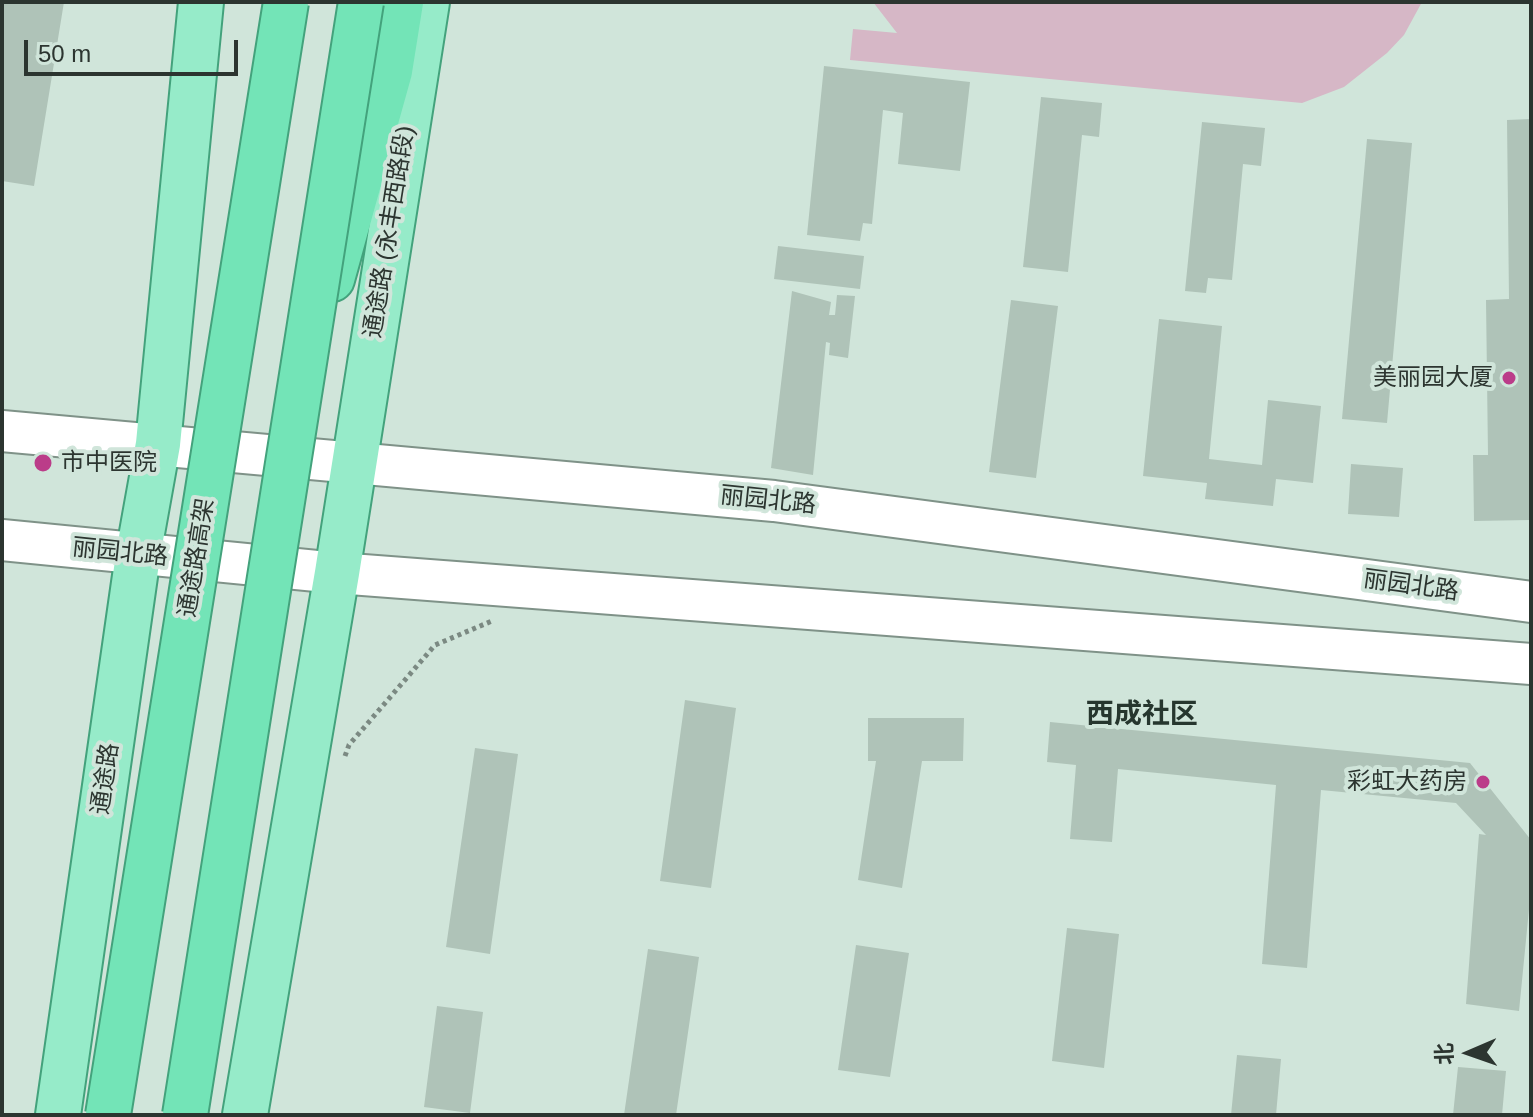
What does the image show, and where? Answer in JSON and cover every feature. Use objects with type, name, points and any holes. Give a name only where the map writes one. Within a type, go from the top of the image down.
[{"type":"highway","name":"通途路高架","points":[[108,1115],[286,2]]},
{"type":"highway","points":[[185,1115],[361,2]]},
{"type":"highway","points":[[300,397],[390,71],[401,2]]},
{"type":"main road","points":[[158,444],[201,2]]},
{"type":"main road","name":"通途路 (永丰西路段)","points":[[353,462],[427,2]]},
{"type":"main road","name":"丽园北路","points":[[2,431],[774,501],[1531,602]]},
{"type":"main road","name":"通途路","points":[[58,1115],[138,555],[158,444]]},
{"type":"main road","points":[[245,1115],[353,462]]},
{"type":"main road","name":"丽园北路","points":[[2,540],[337,573],[1531,664]]},
{"type":"path","points":[[343,759],[349,745],[435,645],[500,617]]},
{"type":"shaded area","points":[[873,2],[1422,2],[1404,35],[1387,53],[1344,87],[1302,103],[850,60],[853,29],[897,33]]},
{"type":"building","points":[[2,2],[64,2],[34,186],[2,181]]},
{"type":"building","points":[[824,66],[970,82],[960,171],[898,164],[903,113],[883,110],[872,224],[863,223],[860,241],[807,235]]},
{"type":"building","points":[[1041,97],[1102,103],[1099,137],[1082,135],[1068,272],[1023,267]]},
{"type":"building","name":"美丽园大厦","points":[[1531,119],[1530,520],[1474,521],[1473,455],[1488,455],[1486,300],[1509,299],[1507,120]]},
{"type":"building","points":[[1202,122],[1265,128],[1261,166],[1243,164],[1232,280],[1208,278],[1206,293],[1185,291]]},
{"type":"building","points":[[1367,139],[1412,143],[1387,423],[1342,419]]},
{"type":"building","points":[[778,246],[864,256],[860,289],[774,279]]},
{"type":"building","points":[[792,291],[831,302],[829,315],[835,315],[837,295],[855,296],[848,358],[829,355],[830,343],[826,342],[813,475],[771,468]]},
{"type":"building","points":[[1011,300],[1058,306],[1036,478],[989,472]]},
{"type":"building","points":[[1159,319],[1222,326],[1209,459],[1262,465],[1268,400],[1321,406],[1313,483],[1276,479],[1273,506],[1205,499],[1207,483],[1143,476]]},
{"type":"building","points":[[1351,464],[1403,468],[1399,517],[1348,514]]},
{"type":"building","points":[[685,700],[736,708],[711,888],[660,881]]},
{"type":"building","points":[[868,718],[964,718],[963,761],[922,761],[902,888],[858,880],[876,761],[868,761]]},
{"type":"building","points":[[1050,722],[1470,763],[1531,840],[1531,889],[1519,1011],[1466,1004],[1479,834],[1486,835],[1456,803],[1321,790],[1307,968],[1262,964],[1276,785],[1118,769],[1112,842],[1070,839],[1076,765],[1047,762]]},
{"type":"building","points":[[475,748],[518,754],[490,954],[446,947]]},
{"type":"building","points":[[1067,928],[1119,934],[1104,1068],[1052,1061]]},
{"type":"building","points":[[856,945],[909,953],[890,1077],[838,1070]]},
{"type":"building","points":[[648,949],[699,957],[676,1115],[624,1115]]},
{"type":"building","points":[[437,1006],[483,1012],[470,1113],[424,1107]]},
{"type":"building","points":[[1237,1055],[1281,1059],[1276,1115],[1231,1115]]},
{"type":"building","points":[[1458,1067],[1506,1071],[1502,1115],[1453,1115]]},
{"type":"place","name":"美丽园大厦","points":[[1509,378]]},
{"type":"place","name":"市中医院","points":[[43,463]]},
{"type":"place","name":"彩虹大药房","points":[[1483,782]]},
{"type":"district","name":"西成社区","points":[[1142,715]]}]
